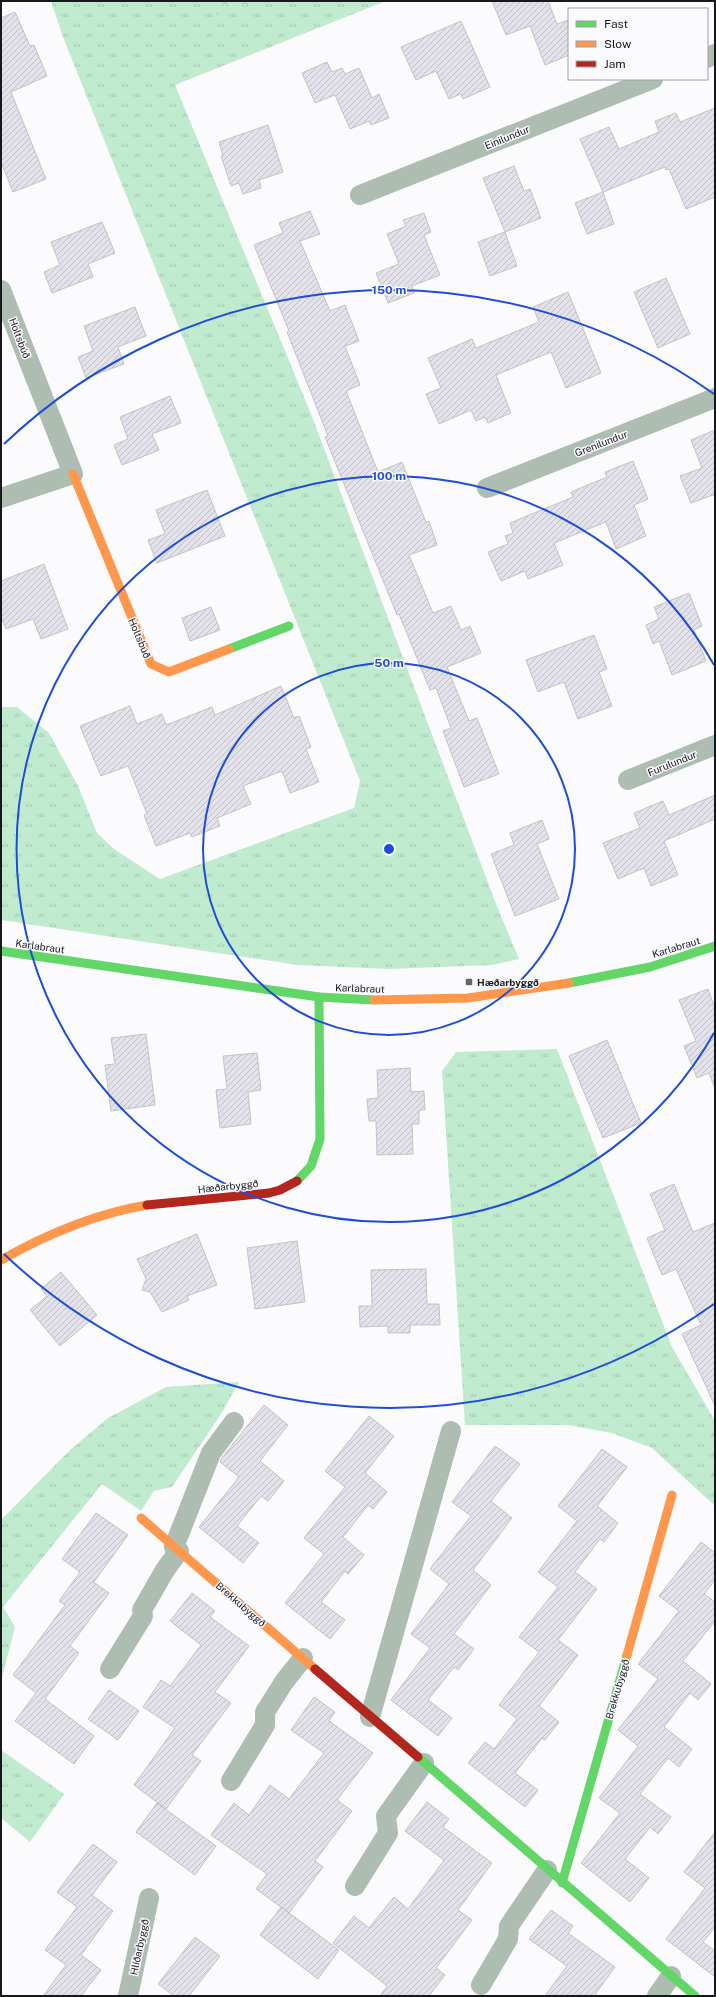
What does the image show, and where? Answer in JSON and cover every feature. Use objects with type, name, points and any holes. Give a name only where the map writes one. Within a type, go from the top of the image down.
[{"type":"street","name":"Einilundur","points":[[360,195],[650,80]]},
{"type":"street","name":"Holtsbúð","points":[[1,290],[151,664],[169,672],[289,626]]},
{"type":"street","name":"Grenilundur","points":[[487,488],[715,398]]},
{"type":"street","points":[[1,498],[74,474]]},
{"type":"street","name":"Furulundur","points":[[628,780],[715,745]]},
{"type":"street","name":"Karlabraut","points":[[1,951],[319,997],[370,1000],[467,998],[609,977],[658,965],[715,946]]},
{"type":"street","name":"Hæðarbyggð","points":[[1,1260],[48,1235],[99,1216],[155,1204],[269,1193],[280,1190],[300,1180],[311,1166],[320,1139],[319,997]]},
{"type":"street","points":[[110,1669],[143,1616],[142,1610],[176,1549],[211,1452],[234,1422]]},
{"type":"street","points":[[370,1717],[451,1431]]},
{"type":"street","name":"Brekkubyggð","points":[[562,1883],[672,1495]]},
{"type":"street","name":"Brekkubyggð","points":[[141,1518],[562,1883],[695,1996]]},
{"type":"street","points":[[231,1781],[265,1725],[265,1712],[284,1682],[302,1658]]},
{"type":"street","points":[[355,1886],[388,1833],[386,1816],[424,1763]]},
{"type":"street","points":[[481,1985],[508,1940],[509,1926],[547,1870]]},
{"type":"street","name":"Hlíðarbyggð","points":[[128,1996],[149,1898]]},
{"type":"street","points":[[657,1996],[671,1976]]},
{"type":"green space","points":[[51,1],[386,1],[175,85],[311,414],[496,904],[519,959],[492,965],[389,969],[298,965],[1,920],[1,707],[17,707],[49,733],[78,786],[97,833],[114,849],[160,879],[354,808],[360,781],[63,37]]},
{"type":"green space","points":[[218,1],[255,1],[216,18]]},
{"type":"green space","points":[[557,1049],[672,1347],[715,1421],[715,1506],[652,1448],[612,1433],[568,1425],[465,1425],[442,1071],[456,1052]]},
{"type":"green space","points":[[239,1382],[221,1414],[172,1487],[154,1491],[141,1511],[102,1484],[3,1607],[15,1627],[1,1681],[1,1520],[70,1450],[108,1418],[166,1387]]},
{"type":"green space","points":[[1,1750],[64,1794],[30,1842],[1,1818]]},
{"type":"building","points":[[492,1],[548,1],[557,24],[568,20],[568,55],[545,65],[530,26],[506,35]]},
{"type":"building","points":[[15,12],[30,46],[34,45],[47,76],[11,92],[46,179],[13,192],[1,162],[1,18]]},
{"type":"building","points":[[461,21],[490,87],[463,99],[461,94],[449,99],[436,71],[416,80],[401,47]]},
{"type":"building","points":[[327,62],[332,72],[342,68],[345,74],[359,68],[372,98],[379,94],[389,118],[371,125],[369,121],[350,129],[335,95],[315,103],[302,73]]},
{"type":"building","points":[[715,108],[715,197],[686,209],[669,169],[666,170],[665,167],[603,192],[580,139],[609,127],[619,149],[659,132],[655,121],[676,113],[680,122]]},
{"type":"building","points":[[268,125],[283,172],[259,180],[261,188],[243,194],[239,183],[231,186],[221,156],[223,156],[219,142]]},
{"type":"building","points":[[514,166],[524,191],[530,189],[541,218],[505,232],[483,178]]},
{"type":"building","points":[[603,192],[614,224],[587,234],[575,203]]},
{"type":"building","points":[[310,211],[320,234],[300,241],[330,311],[345,305],[359,341],[345,346],[360,385],[346,391],[378,472],[402,462],[426,522],[429,521],[437,545],[409,555],[433,613],[451,606],[461,630],[470,626],[481,653],[447,667],[469,721],[477,718],[499,774],[464,787],[443,731],[451,728],[436,688],[430,690],[399,614],[397,615],[325,437],[328,436],[287,332],[289,331],[254,245],[283,233],[279,223]]},
{"type":"building","points":[[424,213],[431,232],[424,235],[440,275],[412,286],[414,293],[388,303],[376,273],[399,264],[387,234],[406,226],[403,220]]},
{"type":"building","points":[[102,222],[115,253],[88,264],[93,277],[52,293],[44,272],[60,265],[51,242]]},
{"type":"building","points":[[505,232],[517,266],[490,276],[478,242]]},
{"type":"building","points":[[666,278],[690,334],[658,348],[634,292]]},
{"type":"building","points":[[568,292],[601,373],[566,388],[551,352],[496,375],[511,413],[488,423],[485,417],[476,421],[471,410],[439,424],[426,394],[441,388],[428,358],[472,339],[476,348],[539,322],[533,307]]},
{"type":"building","points":[[135,307],[146,336],[118,347],[124,364],[86,378],[78,357],[93,351],[84,326]]},
{"type":"building","points":[[170,396],[181,423],[152,434],[159,450],[122,465],[114,445],[128,439],[120,417]]},
{"type":"building","points":[[715,430],[715,497],[713,495],[691,503],[680,476],[702,468],[691,440]]},
{"type":"building","points":[[633,461],[648,499],[634,505],[646,536],[616,549],[606,522],[554,543],[563,565],[528,579],[525,571],[501,581],[488,552],[508,544],[505,536],[513,533],[510,523],[573,497],[571,492],[607,477],[605,472]]},
{"type":"building","points":[[207,490],[225,536],[157,563],[148,540],[165,534],[156,510]]},
{"type":"building","points":[[44,564],[68,629],[41,639],[33,619],[6,629],[1,617],[1,581]]},
{"type":"building","points":[[689,593],[702,626],[694,630],[706,661],[672,675],[659,641],[653,644],[646,625],[659,619],[654,607]]},
{"type":"building","points":[[211,607],[220,630],[190,641],[182,618]]},
{"type":"building","points":[[594,635],[607,669],[599,672],[612,706],[578,719],[564,682],[538,692],[526,660]]},
{"type":"building","points":[[281,686],[294,718],[299,716],[311,747],[306,749],[319,782],[290,793],[282,771],[243,786],[251,804],[217,818],[220,826],[192,837],[190,833],[156,846],[144,815],[147,814],[128,766],[101,776],[80,726],[130,706],[137,724],[162,714],[166,725],[212,707],[215,715]]},
{"type":"building","points":[[715,795],[715,819],[664,841],[678,875],[651,886],[644,868],[618,879],[603,843],[640,828],[634,813],[663,801],[669,815]]},
{"type":"building","points":[[542,820],[549,839],[537,844],[559,899],[515,916],[491,854],[514,845],[510,833]]},
{"type":"building","points":[[708,989],[715,1008],[714,1086],[709,1073],[697,1078],[684,1046],[696,1041],[679,1000]]},
{"type":"building","points":[[146,1034],[155,1105],[111,1111],[105,1065],[115,1064],[111,1038]]},
{"type":"building","points":[[607,1040],[641,1123],[603,1138],[569,1056]]},
{"type":"building","points":[[257,1053],[261,1090],[248,1092],[251,1124],[220,1128],[216,1090],[227,1089],[223,1056]]},
{"type":"building","points":[[410,1068],[411,1092],[424,1091],[425,1110],[419,1110],[419,1124],[412,1124],[413,1154],[377,1155],[376,1121],[369,1121],[367,1099],[378,1098],[377,1070]]},
{"type":"building","points":[[674,1184],[693,1232],[715,1223],[715,1406],[682,1334],[701,1325],[676,1269],[662,1275],[647,1238],[665,1230],[650,1194]]},
{"type":"building","points":[[197,1234],[217,1285],[187,1296],[189,1300],[162,1312],[150,1292],[142,1290],[146,1279],[137,1259]]},
{"type":"building","points":[[297,1241],[305,1302],[255,1309],[247,1248]]},
{"type":"building","points":[[426,1269],[427,1304],[439,1304],[440,1325],[410,1325],[410,1333],[388,1333],[388,1326],[360,1327],[359,1306],[372,1306],[371,1270]]},
{"type":"building","points":[[61,1272],[97,1315],[60,1346],[30,1310],[47,1296],[41,1289]]},
{"type":"building","points":[[264,1405],[288,1425],[260,1461],[284,1481],[268,1501],[261,1496],[237,1526],[259,1543],[243,1563],[199,1527],[239,1477],[220,1462],[221,1459]]},
{"type":"building","points":[[369,1416],[394,1436],[365,1473],[387,1492],[373,1509],[368,1505],[343,1537],[364,1555],[348,1574],[345,1571],[321,1602],[345,1620],[330,1639],[285,1603],[324,1554],[304,1538],[345,1487],[325,1471]]},
{"type":"building","points":[[495,1446],[520,1464],[491,1501],[512,1518],[473,1570],[491,1585],[454,1634],[474,1649],[458,1670],[454,1667],[428,1700],[452,1718],[438,1736],[391,1700],[430,1648],[411,1634],[449,1584],[430,1569],[471,1516],[452,1502]]},
{"type":"building","points":[[602,1449],[627,1467],[597,1506],[618,1523],[604,1542],[600,1539],[575,1572],[597,1589],[558,1640],[578,1655],[539,1706],[559,1722],[545,1740],[542,1738],[515,1773],[538,1790],[525,1807],[468,1763],[485,1742],[494,1749],[517,1719],[499,1705],[539,1652],[519,1637],[558,1587],[538,1572],[577,1521],[558,1506]]},
{"type":"building","points":[[96,1513],[128,1535],[94,1582],[92,1581],[109,1593],[70,1646],[79,1653],[45,1699],[94,1736],[74,1764],[15,1721],[36,1693],[13,1675],[65,1605],[59,1601],[80,1572],[62,1559]]},
{"type":"building","points":[[701,1542],[715,1553],[715,1580],[704,1594],[715,1602],[715,1621],[683,1661],[711,1684],[698,1700],[690,1693],[664,1727],[692,1749],[679,1767],[668,1758],[640,1794],[671,1817],[658,1834],[650,1827],[625,1859],[649,1878],[630,1902],[581,1863],[620,1813],[599,1798],[638,1746],[618,1730],[658,1679],[638,1664],[679,1611],[659,1596]]},
{"type":"building","points":[[192,1593],[215,1611],[210,1617],[249,1646],[215,1692],[231,1703],[192,1755],[201,1761],[166,1809],[134,1785],[175,1728],[143,1707],[161,1680],[170,1686],[201,1645],[170,1621]]},
{"type":"building","points":[[109,1690],[139,1711],[118,1740],[88,1719]]},
{"type":"building","points":[[314,1697],[335,1712],[329,1721],[373,1753],[337,1800],[352,1811],[315,1861],[323,1867],[289,1913],[256,1889],[267,1874],[211,1835],[234,1803],[249,1815],[270,1785],[289,1799],[324,1753],[291,1730]]},
{"type":"building","points":[[427,1802],[449,1819],[443,1827],[492,1863],[458,1910],[472,1920],[436,1968],[445,1975],[429,1996],[380,1996],[387,1986],[333,1943],[354,1916],[369,1928],[394,1897],[408,1909],[444,1860],[405,1831]]},
{"type":"building","points":[[157,1803],[216,1846],[195,1875],[136,1832]]},
{"type":"building","points":[[715,1832],[715,1927],[703,1942],[715,1951],[715,1977],[666,1939],[705,1888],[684,1872]]},
{"type":"building","points":[[93,1844],[117,1862],[92,1895],[113,1911],[81,1955],[101,1970],[81,1996],[43,1996],[66,1965],[45,1950],[77,1907],[57,1892]]},
{"type":"building","points":[[281,1907],[339,1950],[318,1979],[260,1935]]},
{"type":"building","points":[[551,1910],[573,1926],[568,1933],[615,1967],[594,1996],[545,1996],[567,1966],[529,1939]]},
{"type":"building","points":[[195,1937],[220,1956],[189,1996],[174,1996],[158,1984]]},
{"type":"traffic: fast","points":[[229,649],[289,626]]},
{"type":"traffic: fast","points":[[569,983],[650,967],[715,946]]},
{"type":"traffic: fast","points":[[1,951],[319,997],[374,1000]]},
{"type":"traffic: fast","points":[[297,1181],[311,1166],[320,1139],[319,997]]},
{"type":"traffic: fast","points":[[562,1883],[627,1655]]},
{"type":"traffic: fast","points":[[418,1757],[695,1996]]},
{"type":"traffic: slow","points":[[73,474],[151,664],[169,672],[229,649]]},
{"type":"traffic: slow","points":[[374,1000],[468,998],[569,983]]},
{"type":"traffic: slow","points":[[1,1260],[71,1226],[108,1214],[147,1205]]},
{"type":"traffic: slow","points":[[627,1655],[672,1495]]},
{"type":"traffic: slow","points":[[141,1518],[315,1669]]},
{"type":"traffic: jam","points":[[147,1205],[269,1193],[280,1190],[297,1181]]},
{"type":"traffic: jam","points":[[315,1669],[418,1757]]},
{"type":"place","name":"Hæðarbyggð","points":[[469,982]]}]
